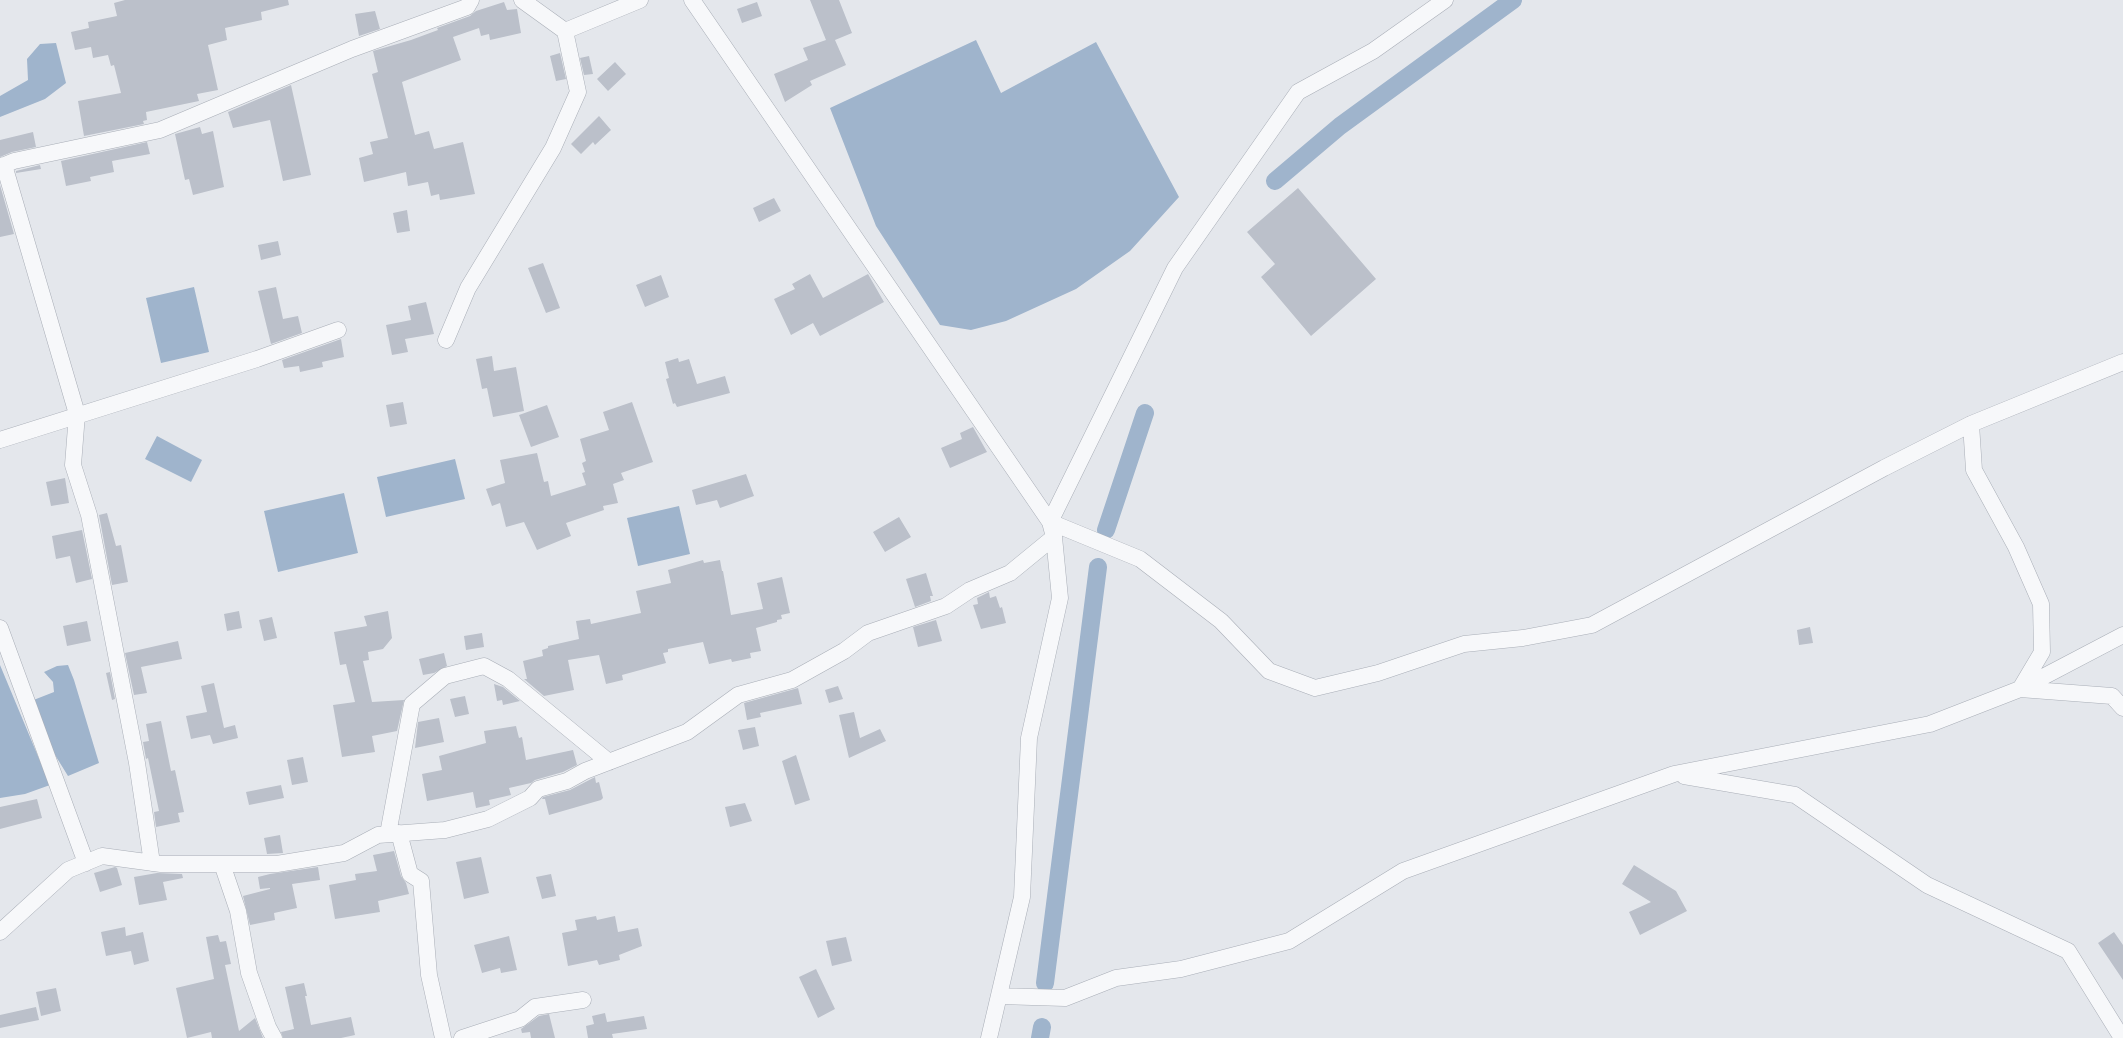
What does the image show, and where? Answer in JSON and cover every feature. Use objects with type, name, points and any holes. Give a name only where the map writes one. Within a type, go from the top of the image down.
[{"type":"street","points":[[152,863],[129,720],[89,515],[73,465],[77,414],[2,166],[14,161],[160,130],[352,49],[467,6],[471,0]]},
{"type":"street","points":[[446,340],[468,288],[553,148],[578,92],[565,31],[522,0]]},
{"type":"street","points":[[565,31],[640,0]]},
{"type":"street","points":[[692,0],[1052,530],[1060,598],[1029,738],[1022,897],[989,1038]]},
{"type":"street","points":[[0,932],[68,870],[102,856],[152,863],[277,864],[344,853],[378,835],[445,830],[488,819],[530,798],[538,789],[567,781],[585,771],[687,732],[738,695],[792,680],[844,651],[868,633],[946,606],[970,590],[1010,573],[1052,530],[1175,268],[1298,92],[1373,51],[1445,0]]},
{"type":"street","points":[[0,440],[77,414],[257,359],[338,330]]},
{"type":"street","points":[[1052,530],[1140,559],[1221,621],[1269,671],[1315,688],[1378,674],[1464,644],[1523,638],[1592,624],[1884,468],[1971,424],[2123,362]]},
{"type":"street","points":[[1971,424],[1974,470],[2016,546],[2041,604],[2042,652],[2020,689]]},
{"type":"street","points":[[0,628],[86,863]]},
{"type":"street","points":[[999,996],[1066,998],[1116,978],[1181,969],[1289,941],[1403,871],[1674,774],[1930,724],[2020,689],[2123,635]]},
{"type":"street","points":[[443,1038],[429,974],[421,882],[410,874],[393,834],[412,704],[445,676],[484,666],[508,679],[608,762]]},
{"type":"street","points":[[2020,689],[2112,696],[2123,708]]},
{"type":"street","points":[[1674,774],[1795,795],[1927,885],[2068,951],[2122,1038]]},
{"type":"street","points":[[222,864],[238,911],[249,973],[268,1027],[274,1038]]},
{"type":"street","points":[[462,1038],[520,1019],[534,1007],[583,1000]]},
{"type":"water","points":[[976,40],[1001,93],[1096,42],[1179,197],[1130,251],[1076,289],[1006,321],[971,330],[940,325],[876,226],[830,108]]},
{"type":"water","points":[[56,43],[66,83],[45,99],[0,117],[0,96],[28,80],[27,59],[40,44]]},
{"type":"water","points":[[194,287],[209,352],[161,363],[146,298]]},
{"type":"water","points":[[157,436],[202,460],[191,482],[145,459]]},
{"type":"water","points":[[455,459],[465,499],[386,517],[377,477]]},
{"type":"water","points":[[344,493],[358,553],[278,572],[264,511]]},
{"type":"water","points":[[679,506],[690,554],[638,566],[627,518]]},
{"type":"water","points":[[0,665],[50,785],[25,794],[0,798]]},
{"type":"water","points":[[68,665],[99,763],[68,776],[47,742],[31,701],[54,692],[53,682],[44,672],[57,666]]},
{"type":"building","points":[[125,0],[288,0],[289,5],[261,12],[262,20],[225,28],[227,40],[208,45],[218,90],[197,94],[199,101],[146,112],[147,120],[143,121],[144,124],[84,136],[78,101],[121,93],[114,65],[111,66],[108,55],[93,58],[91,47],[75,50],[71,32],[89,28],[88,22],[117,16],[114,3]]},
{"type":"building","points":[[810,0],[839,0],[852,33],[835,40],[846,65],[810,81],[812,85],[785,102],[774,74],[808,60],[803,48],[826,40]]},
{"type":"building","points":[[504,2],[507,10],[517,9],[521,33],[490,40],[489,34],[481,36],[479,28],[453,37],[461,60],[402,82],[415,135],[429,131],[434,149],[463,142],[475,194],[440,200],[439,194],[431,196],[428,182],[408,186],[406,172],[364,182],[359,158],[373,154],[370,142],[388,138],[372,74],[378,72],[373,51],[411,40],[438,30],[437,28],[470,16],[476,11]]},
{"type":"building","points":[[757,2],[762,16],[742,23],[737,9]]},
{"type":"building","points":[[375,11],[380,29],[359,36],[355,14]]},
{"type":"building","points":[[560,53],[566,79],[556,81],[550,56]]},
{"type":"building","points":[[589,56],[593,74],[584,75],[580,58]]},
{"type":"building","points":[[615,62],[626,74],[608,91],[597,79]]},
{"type":"building","points":[[291,85],[311,175],[283,181],[270,120],[233,128],[228,112]]},
{"type":"building","points":[[599,116],[611,130],[595,145],[593,142],[581,154],[571,144]]},
{"type":"building","points":[[200,127],[202,134],[213,131],[224,187],[193,195],[189,179],[185,180],[175,134]]},
{"type":"building","points":[[33,132],[36,147],[12,152],[0,157],[0,140]]},
{"type":"building","points":[[147,142],[150,154],[112,161],[114,172],[90,177],[91,181],[66,186],[61,161]]},
{"type":"building","points":[[40,165],[41,169],[16,173],[16,171]]},
{"type":"building","points":[[0,185],[14,234],[0,237]]},
{"type":"building","points":[[1298,188],[1376,279],[1311,336],[1261,277],[1275,264],[1247,232]]},
{"type":"building","points":[[774,198],[781,211],[759,222],[753,208]]},
{"type":"building","points":[[407,210],[410,231],[397,233],[393,213]]},
{"type":"building","points":[[278,241],[281,255],[261,260],[258,245]]},
{"type":"building","points":[[543,263],[560,308],[546,313],[528,268]]},
{"type":"building","points":[[810,274],[823,298],[868,274],[884,302],[820,336],[813,323],[791,335],[774,299],[795,289],[792,284]]},
{"type":"building","points":[[661,275],[669,297],[645,307],[636,285]]},
{"type":"building","points":[[276,287],[283,319],[298,316],[302,333],[271,344],[258,291]]},
{"type":"building","points":[[426,302],[434,334],[405,339],[408,352],[392,355],[386,325],[411,320],[408,306]]},
{"type":"building","points":[[341,339],[344,357],[322,362],[323,367],[300,372],[299,366],[284,368],[282,360]]},
{"type":"building","points":[[492,356],[494,371],[516,367],[524,411],[493,417],[487,388],[482,389],[476,359]]},
{"type":"building","points":[[678,358],[679,362],[689,359],[697,384],[725,376],[730,393],[677,407],[675,403],[673,404],[666,379],[669,378],[665,362]]},
{"type":"building","points":[[403,402],[407,424],[390,427],[386,405]]},
{"type":"building","points":[[632,402],[653,462],[621,473],[624,480],[613,484],[618,503],[603,506],[604,510],[566,523],[571,536],[537,550],[524,522],[506,527],[500,503],[492,506],[486,489],[505,483],[500,460],[537,453],[544,482],[548,481],[551,496],[586,485],[582,473],[585,472],[582,463],[586,461],[580,439],[609,430],[603,412]]},
{"type":"building","points":[[547,405],[559,437],[531,447],[519,415]]},
{"type":"building","points":[[973,427],[987,452],[950,468],[941,448],[962,439],[960,433]]},
{"type":"building","points":[[746,474],[754,496],[720,508],[717,500],[696,505],[692,490]]},
{"type":"building","points":[[65,478],[69,503],[51,506],[46,482]]},
{"type":"building","points":[[107,513],[116,546],[121,545],[128,582],[112,585],[99,515]]},
{"type":"building","points":[[899,517],[911,537],[885,552],[873,532]]},
{"type":"building","points":[[82,530],[92,579],[76,583],[70,556],[56,559],[52,536]]},
{"type":"building","points":[[703,560],[704,563],[720,560],[731,615],[763,609],[757,583],[782,577],[790,613],[781,615],[782,619],[777,620],[777,622],[756,628],[761,651],[750,653],[751,658],[732,662],[731,659],[709,664],[703,642],[668,649],[668,652],[663,653],[666,663],[622,675],[623,680],[606,684],[599,655],[568,660],[574,690],[544,696],[524,679],[527,679],[523,661],[543,656],[542,650],[548,648],[548,646],[579,639],[576,621],[590,619],[591,624],[641,613],[636,591],[671,583],[668,570]]},
{"type":"building","points":[[926,573],[933,596],[930,596],[931,601],[915,607],[906,579]]},
{"type":"building","points":[[989,592],[990,598],[996,596],[1000,608],[1002,607],[1006,623],[981,629],[973,605],[978,604],[977,598]]},
{"type":"building","points":[[239,611],[242,628],[227,631],[224,614]]},
{"type":"building","points":[[388,611],[392,638],[383,649],[368,652],[369,660],[363,661],[372,702],[404,700],[397,731],[372,736],[375,752],[342,757],[333,705],[355,702],[346,664],[340,665],[334,632],[367,626],[364,616]]},
{"type":"building","points":[[272,617],[277,638],[264,641],[259,620]]},
{"type":"building","points":[[936,620],[942,641],[918,647],[913,627]]},
{"type":"building","points":[[87,621],[91,641],[67,646],[63,626]]},
{"type":"building","points":[[1810,627],[1813,643],[1799,645],[1797,630]]},
{"type":"building","points":[[482,633],[484,647],[466,650],[464,636]]},
{"type":"building","points":[[178,641],[182,659],[141,667],[147,693],[134,695],[125,653]]},
{"type":"building","points":[[444,653],[447,666],[434,673],[423,675],[419,659]]},
{"type":"building","points":[[110,672],[115,699],[112,700],[106,673]]},
{"type":"building","points":[[214,683],[224,728],[235,725],[238,738],[213,744],[210,735],[191,739],[186,716],[207,712],[201,686]]},
{"type":"building","points":[[494,684],[503,687],[520,701],[503,705],[502,700],[497,701]]},
{"type":"building","points":[[838,686],[843,699],[829,703],[825,690]]},
{"type":"building","points":[[798,688],[802,704],[760,713],[761,717],[747,720],[744,703]]},
{"type":"building","points":[[465,696],[469,714],[455,717],[450,699]]},
{"type":"building","points":[[854,712],[860,738],[880,729],[886,741],[849,758],[839,715]]},
{"type":"building","points":[[439,718],[444,742],[415,748],[418,722]]},
{"type":"building","points":[[161,721],[171,771],[175,770],[184,812],[178,813],[180,822],[156,827],[154,812],[159,811],[148,758],[146,759],[143,742],[149,741],[146,724]]},
{"type":"building","points":[[516,726],[519,738],[522,737],[526,760],[573,750],[577,765],[563,772],[535,780],[531,783],[509,788],[511,795],[489,800],[490,805],[476,808],[473,792],[427,801],[422,774],[442,770],[439,756],[486,743],[484,731]]},
{"type":"building","points":[[755,727],[759,746],[743,750],[738,730]]},
{"type":"building","points":[[796,755],[810,800],[795,805],[782,761]]},
{"type":"building","points":[[303,757],[308,782],[292,785],[287,760]]},
{"type":"building","points":[[595,777],[596,783],[599,782],[603,798],[601,800],[549,815],[545,799],[542,799],[543,797],[570,790]]},
{"type":"building","points":[[281,785],[284,798],[249,805],[246,792]]},
{"type":"building","points":[[37,799],[42,818],[0,829],[0,807]]},
{"type":"building","points":[[745,803],[752,821],[730,827],[725,807]]},
{"type":"building","points":[[280,835],[283,853],[267,854],[264,838]]},
{"type":"building","points":[[394,851],[401,876],[406,883],[409,894],[378,901],[380,912],[335,919],[329,885],[356,880],[355,874],[377,871],[373,855]]},
{"type":"building","points":[[481,857],[489,893],[464,899],[456,862]]},
{"type":"building","points":[[1634,865],[1676,891],[1687,911],[1640,935],[1629,912],[1651,902],[1622,884]]},
{"type":"building","points":[[115,867],[117,868],[122,885],[100,892],[94,873]]},
{"type":"building","points":[[318,867],[320,880],[292,884],[297,908],[274,913],[275,920],[250,925],[243,896],[270,889],[260,889],[258,877]]},
{"type":"building","points":[[157,873],[182,874],[183,878],[163,882],[167,900],[139,905],[134,877]]},
{"type":"building","points":[[551,874],[556,896],[542,899],[536,877]]},
{"type":"building","points":[[596,916],[597,920],[615,916],[618,932],[638,928],[642,946],[619,955],[620,960],[599,965],[597,960],[568,966],[562,933],[577,930],[575,920]]},
{"type":"building","points":[[125,927],[126,936],[143,932],[149,961],[134,965],[131,951],[106,956],[101,932]]},
{"type":"building","points":[[2114,932],[2123,945],[2123,980],[2098,943]]},
{"type":"building","points":[[218,935],[220,942],[226,941],[231,964],[225,965],[239,1031],[255,1018],[263,1038],[212,1038],[211,1032],[187,1038],[176,988],[214,979],[206,937]]},
{"type":"building","points":[[509,936],[517,970],[501,973],[500,968],[482,973],[474,945]]},
{"type":"building","points":[[846,937],[852,961],[832,966],[826,941]]},
{"type":"building","points":[[816,969],[835,1009],[818,1018],[799,977]]},
{"type":"building","points":[[304,983],[311,1025],[351,1017],[355,1035],[341,1038],[283,1038],[281,1032],[294,1029],[285,987]]},
{"type":"building","points":[[56,988],[61,1011],[41,1016],[36,992]]},
{"type":"building","points":[[36,1007],[39,1020],[0,1028],[0,1015]]},
{"type":"building","points":[[605,1013],[607,1022],[644,1016],[647,1029],[612,1034],[613,1038],[588,1038],[586,1026],[594,1024],[592,1016]]},
{"type":"building","points":[[549,1014],[555,1038],[531,1038],[530,1032],[522,1033],[521,1029],[539,1016]]},
{"type":"waterway","points":[[1275,181],[1340,126],[1513,0]]},
{"type":"waterway","points":[[1106,530],[1145,413]]},
{"type":"waterway","points":[[1045,983],[1098,567]]},
{"type":"waterway","points":[[1040,1038],[1042,1027]]}]
